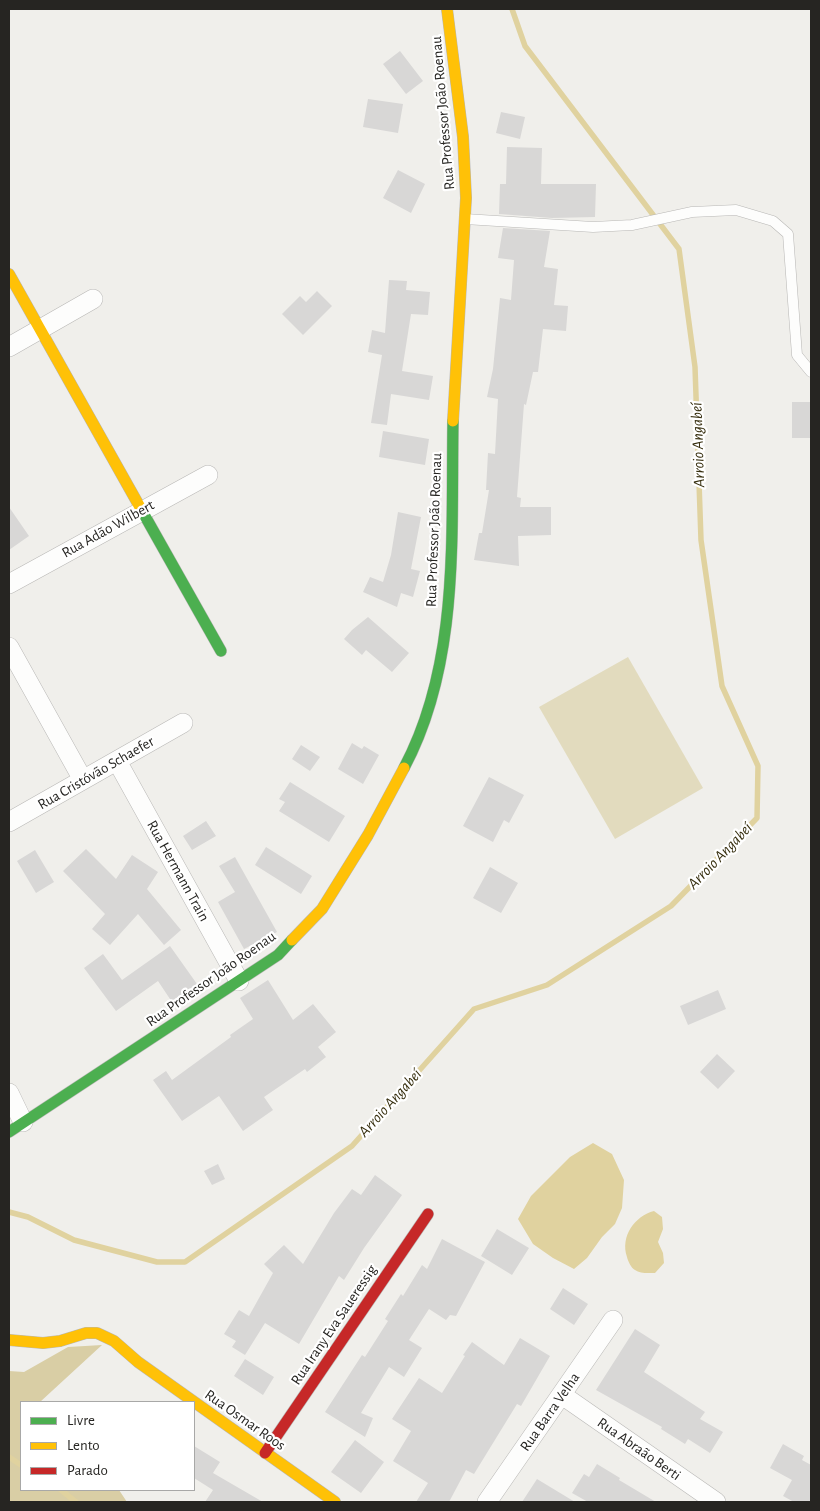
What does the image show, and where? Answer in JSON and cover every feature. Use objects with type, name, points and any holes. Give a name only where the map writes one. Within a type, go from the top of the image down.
[{"type":"street","name":"Rua Professor João Roenau","points":[[16,1127],[278,955],[322,909],[368,835],[413,750],[434,690],[444,636],[450,584],[453,409],[466,198],[463,137],[455,60],[447,9]]},
{"type":"street","points":[[9,274],[221,652]]},
{"type":"street","points":[[9,347],[93,300]]},
{"type":"street","name":"Rua Adão Wilbert","points":[[9,584],[208,475]]},
{"type":"street","points":[[9,647],[83,780]]},
{"type":"street","name":"Rua Cristóvão Schaefer","points":[[9,822],[183,723]]},
{"type":"street","name":"Rua Hermann Train","points":[[117,761],[238,981]]},
{"type":"street","points":[[9,1094],[16,1127]]},
{"type":"street","name":"Rua Irany Eva Saueressig","points":[[265,1453],[428,1214]]},
{"type":"street","name":"Rua Barra Velha","points":[[487,1502],[613,1320]]},
{"type":"street","name":"Rua Osmar Roos","points":[[9,1340],[36,1344],[56,1342],[81,1334],[96,1333],[110,1338],[138,1362],[192,1401]]},
{"type":"street","name":"Rua Abraão Berti","points":[[562,1395],[716,1502]]},
{"type":"street","name":"Rua Osmar Roos","points":[[195,1403],[335,1502]]},
{"type":"lane","points":[[465,219],[594,227],[632,225],[692,212],[736,210],[773,221],[788,234],[798,356],[811,372]]},
{"type":"shaded area","points":[[628,657],[703,788],[615,839],[539,707]]},
{"type":"shaded area","points":[[593,1143],[612,1154],[624,1180],[622,1208],[615,1224],[602,1237],[587,1258],[574,1269],[553,1258],[533,1244],[518,1219],[531,1196],[570,1157]]},
{"type":"shaded area","points":[[654,1211],[662,1217],[663,1229],[658,1242],[663,1253],[664,1263],[655,1273],[639,1272],[631,1266],[627,1257],[625,1249],[627,1235],[635,1222]]},
{"type":"shaded area","points":[[102,1345],[41,1401],[20,1401],[20,1491],[120,1491],[127,1502],[9,1502],[9,1371],[24,1372],[68,1347]]},
{"type":"building","points":[[400,51],[423,81],[406,94],[383,64]]},
{"type":"building","points":[[368,99],[403,104],[398,133],[363,127]]},
{"type":"building","points":[[501,112],[525,117],[520,139],[496,133]]},
{"type":"building","points":[[507,147],[542,148],[541,184],[596,184],[595,217],[552,218],[499,214],[500,184],[506,184]]},
{"type":"building","points":[[398,170],[425,184],[411,213],[383,198]]},
{"type":"building","points":[[503,228],[550,231],[544,267],[558,269],[554,305],[568,306],[566,331],[543,329],[538,372],[533,372],[526,405],[524,404],[517,497],[521,498],[520,507],[551,507],[551,535],[518,536],[519,566],[474,560],[479,533],[482,533],[489,490],[486,490],[488,453],[495,454],[498,399],[487,397],[493,369],[500,298],[511,300],[514,260],[498,258]]},
{"type":"building","points":[[389,280],[407,281],[406,290],[430,292],[428,315],[411,314],[402,371],[433,376],[429,400],[391,394],[387,425],[371,423],[382,355],[368,352],[372,330],[385,333]]},
{"type":"building","points":[[317,291],[332,306],[303,335],[282,314],[300,296],[306,302]]},
{"type":"building","points":[[792,402],[811,402],[811,438],[792,438]]},
{"type":"building","points":[[383,431],[429,439],[425,465],[379,457]]},
{"type":"building","points":[[9,507],[29,536],[9,550]]},
{"type":"building","points":[[398,512],[421,517],[411,569],[420,571],[413,597],[401,593],[397,607],[363,592],[370,577],[383,582],[391,555]]},
{"type":"building","points":[[368,617],[409,653],[392,672],[366,650],[362,655],[344,639]]},
{"type":"building","points":[[352,743],[362,749],[364,746],[379,755],[363,784],[338,769]]},
{"type":"building","points":[[301,745],[320,757],[310,771],[292,759]]},
{"type":"building","points":[[489,777],[524,795],[509,823],[504,820],[493,842],[463,826]]},
{"type":"building","points":[[290,782],[345,816],[329,842],[279,811],[285,802],[279,799]]},
{"type":"building","points":[[206,821],[216,836],[192,850],[183,836]]},
{"type":"building","points":[[266,847],[312,876],[301,894],[255,865]]},
{"type":"building","points":[[86,849],[116,879],[132,855],[158,872],[147,889],[181,930],[164,945],[138,914],[110,945],[92,929],[105,914],[63,871]]},
{"type":"building","points":[[35,850],[54,882],[36,893],[17,861]]},
{"type":"building","points":[[235,857],[277,932],[244,949],[218,902],[235,892],[219,866]]},
{"type":"building","points":[[490,867],[518,883],[501,913],[473,898]]},
{"type":"building","points":[[170,946],[197,984],[172,1002],[158,981],[116,1011],[84,968],[103,954],[122,980]]},
{"type":"building","points":[[268,980],[293,1020],[313,1004],[336,1032],[318,1047],[326,1057],[307,1072],[305,1069],[264,1097],[273,1110],[243,1131],[219,1096],[182,1121],[153,1080],[166,1071],[172,1080],[253,1019],[240,998]]},
{"type":"building","points":[[718,990],[726,1009],[688,1025],[680,1006]]},
{"type":"building","points":[[717,1054],[735,1071],[718,1089],[700,1072]]},
{"type":"building","points":[[218,1164],[225,1179],[212,1185],[204,1171]]},
{"type":"building","points":[[375,1175],[402,1195],[364,1248],[344,1280],[339,1276],[299,1344],[265,1323],[245,1355],[232,1347],[236,1341],[224,1334],[239,1310],[249,1316],[273,1273],[264,1264],[284,1245],[303,1264],[334,1213],[352,1189],[361,1195]]},
{"type":"building","points":[[497,1229],[529,1248],[512,1275],[481,1256]]},
{"type":"building","points":[[442,1239],[485,1262],[456,1316],[450,1315],[446,1320],[429,1309],[409,1340],[422,1348],[404,1377],[389,1367],[361,1413],[373,1418],[365,1437],[325,1412],[362,1355],[365,1357],[388,1321],[385,1319],[401,1294],[403,1296],[422,1265],[427,1269]]},
{"type":"building","points":[[563,1288],[588,1304],[574,1325],[550,1309]]},
{"type":"building","points":[[635,1329],[660,1345],[644,1372],[705,1412],[700,1419],[723,1432],[710,1453],[688,1439],[685,1444],[661,1429],[662,1427],[596,1390]]},
{"type":"building","points":[[520,1338],[550,1356],[521,1406],[517,1404],[474,1474],[466,1470],[449,1502],[416,1502],[428,1483],[393,1461],[411,1431],[392,1419],[419,1378],[442,1393],[472,1342],[504,1365]]},
{"type":"building","points":[[245,1359],[274,1377],[263,1395],[234,1376]]},
{"type":"building","points":[[355,1440],[384,1462],[361,1493],[331,1472]]},
{"type":"building","points":[[783,1444],[804,1456],[802,1460],[811,1465],[811,1502],[794,1502],[783,1496],[792,1480],[770,1468]]},
{"type":"building","points":[[195,1447],[220,1462],[213,1473],[263,1502],[205,1502],[213,1490],[195,1479]]},
{"type":"building","points":[[597,1464],[620,1478],[619,1480],[656,1502],[588,1502],[572,1493],[584,1474],[589,1477]]},
{"type":"building","points":[[537,1479],[575,1502],[522,1502]]},
{"type":"waterway","name":"Arroio Angabeí","points":[[9,1212],[28,1217],[74,1240],[157,1262],[185,1262],[352,1146],[474,1009],[547,985],[671,906],[757,818],[758,766],[722,686],[701,540],[695,367],[679,249],[525,46],[512,9]]},
{"type":"waterway","name":"Arroio Angabeí","points":[[9,1457],[20,1464]]},
{"type":"waterway","name":"Arroio Angabeí","points":[[62,1491],[76,1502]]},
{"type":"traffic: fast","points":[[404,768],[422,728],[435,686],[444,642],[451,554],[453,421]]},
{"type":"traffic: fast","points":[[141,509],[221,651]]},
{"type":"traffic: fast","points":[[9,1132],[278,955],[292,940]]},
{"type":"traffic: slow","points":[[447,9],[463,137],[466,198],[453,421]]},
{"type":"traffic: slow","points":[[9,274],[141,509]]},
{"type":"traffic: slow","points":[[292,940],[322,909],[368,835],[404,768]]},
{"type":"traffic: slow","points":[[9,1340],[43,1343],[60,1341],[86,1333],[97,1333],[114,1341],[138,1362],[193,1401]]},
{"type":"traffic: slow","points":[[195,1403],[335,1502]]},
{"type":"traffic: jam","points":[[265,1453],[428,1214]]}]
